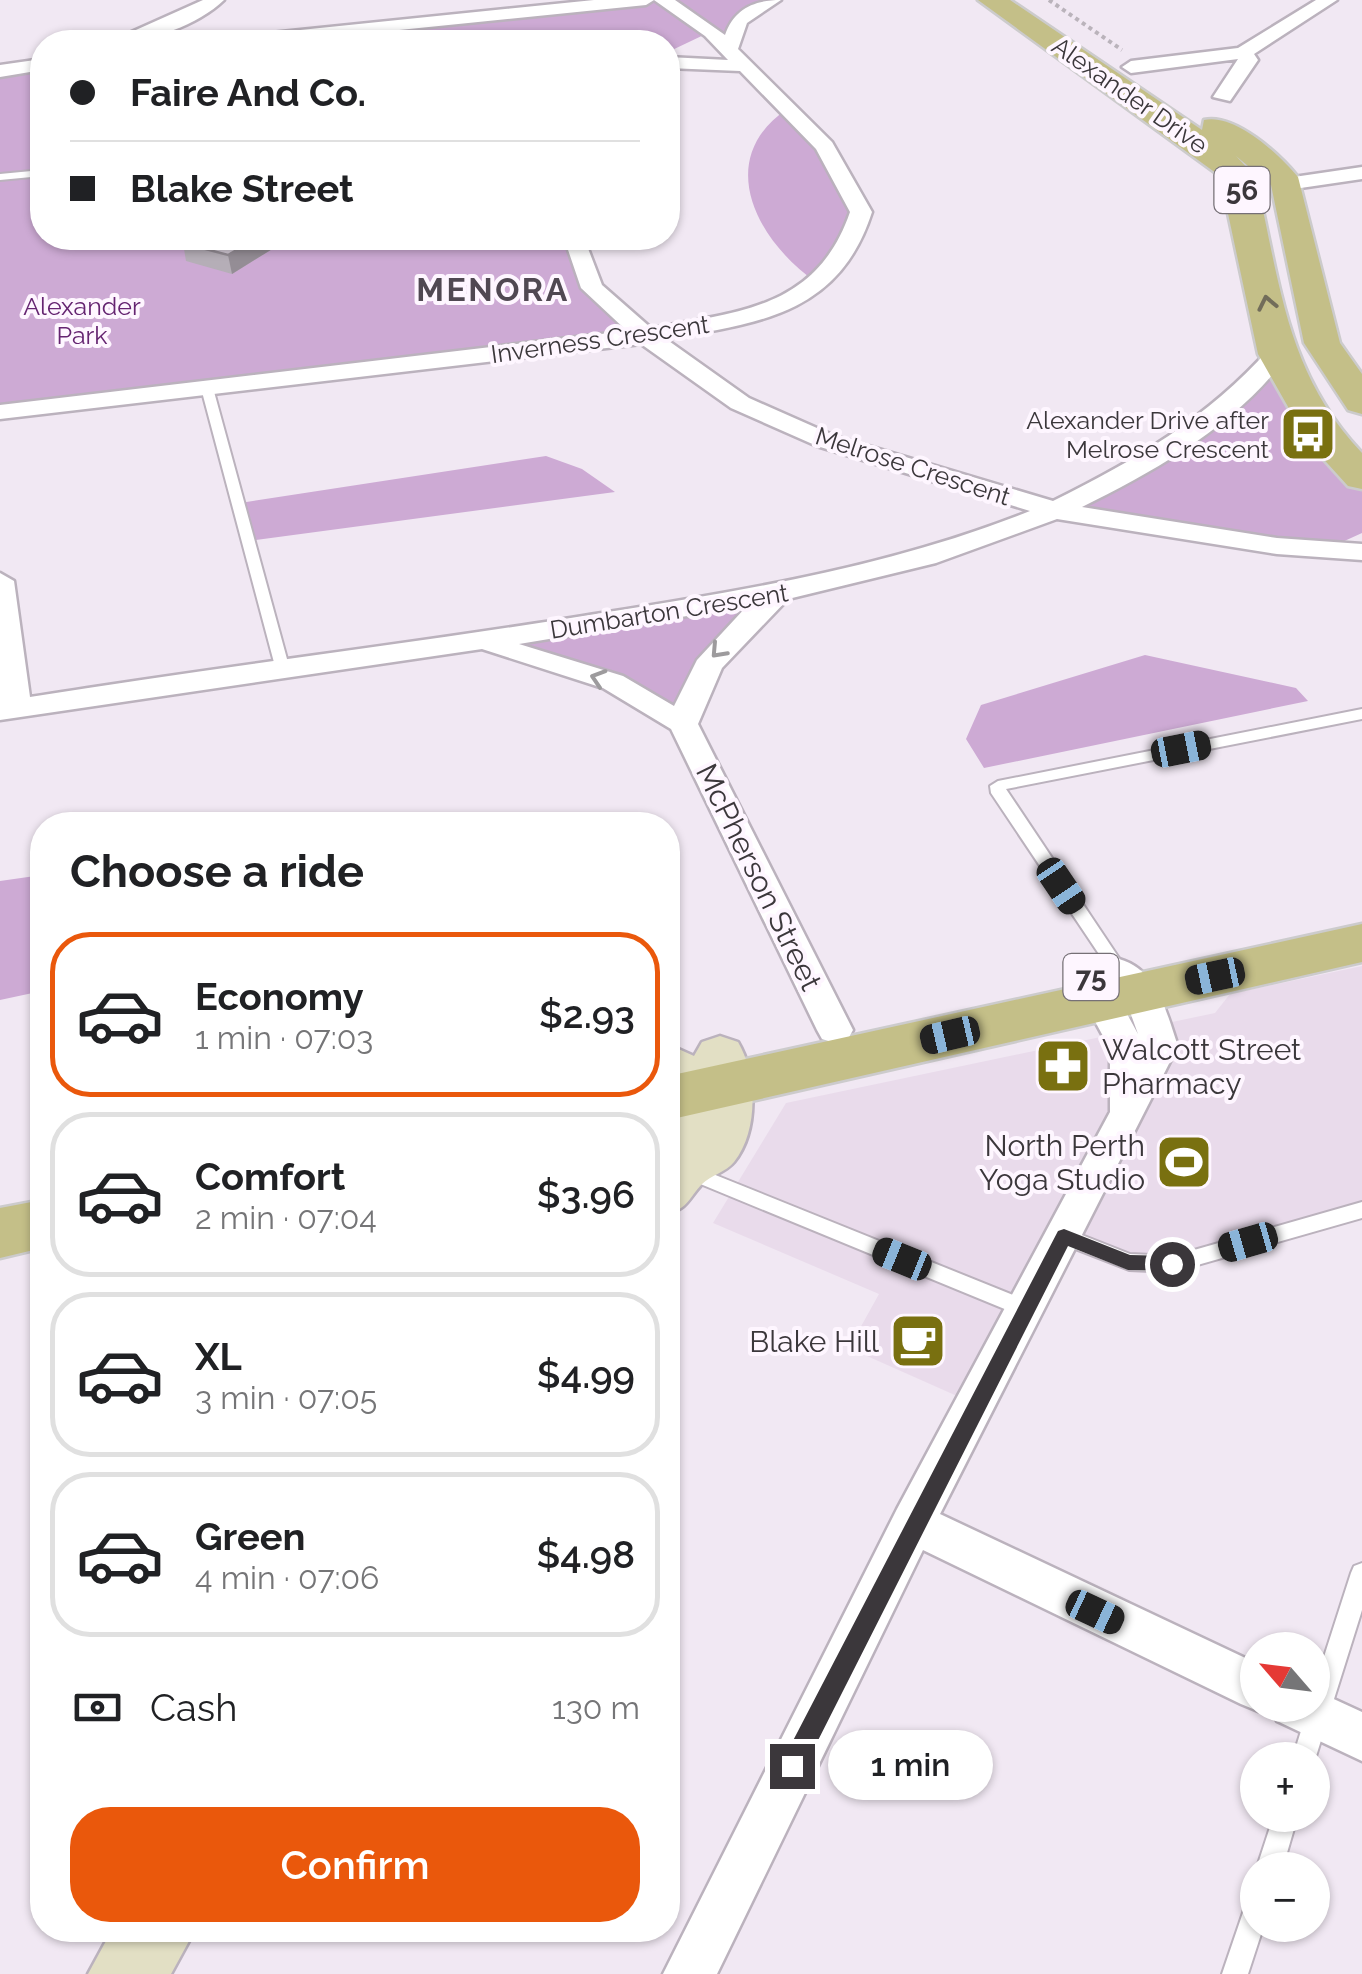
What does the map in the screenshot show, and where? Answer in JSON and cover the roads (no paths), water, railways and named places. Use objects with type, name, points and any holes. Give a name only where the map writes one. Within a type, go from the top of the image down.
[{"type":"main road","name":"Alexander Drive","points":[[992,0],[1214,153],[1235,172],[1243,192],[1277,354],[1322,434],[1362,477]]},
{"type":"main road","name":"Alexander Drive","points":[[1032,0],[1128,60],[1273,167],[1286,184]]},
{"type":"main road","name":"56","points":[[1286,184],[1322,343],[1362,402]]},
{"type":"main road","name":"75","points":[[688,1078],[836,1030],[1121,988],[1362,918]]},
{"type":"main road","name":"75","points":[[688,1078],[1121,988],[1362,943]]},
{"type":"main road","points":[[0,1234],[30,1227]]},
{"type":"street","points":[[160,30],[215,0]]},
{"type":"street","points":[[350,30],[646,0]]},
{"type":"street","name":"Inverness Crescent","points":[[0,412],[646,336],[742,317],[803,290],[844,256],[861,212],[825,146],[710,32],[663,0]]},
{"type":"street","points":[[680,61],[735,58],[739,20],[772,0]]},
{"type":"street","points":[[1128,60],[1242,52],[1328,0]]},
{"type":"street","points":[[680,46],[710,32]]},
{"type":"street","points":[[1222,97],[1249,60],[1242,52]]},
{"type":"street","points":[[0,71],[30,66]]},
{"type":"street","points":[[1286,184],[1362,173]]},
{"type":"street","name":"Melrose Crescent","points":[[578,250],[592,288],[646,336],[740,403],[826,441],[1060,511],[1277,546],[1362,552]]},
{"type":"street","name":"Dumbarton Crescent","points":[[8,709],[482,642],[776,594],[879,573],[962,549],[1060,511],[1165,454],[1254,383],[1277,354]]},
{"type":"street","name":"Melrose Crescent","points":[[1330,548],[1362,542]]},
{"type":"street","points":[[0,580],[8,709]]},
{"type":"street","points":[[482,642],[614,682],[683,724],[692,690],[708,659],[776,594]]},
{"type":"street","name":"McPherson Street","points":[[683,724],[836,1030]]},
{"type":"street","points":[[689,1974],[913,1523],[1160,1046],[1121,988]]},
{"type":"street","points":[[680,1141],[688,1078]]},
{"type":"street","points":[[913,1523],[1240,1679]]},
{"type":"street","points":[[1305,1727],[1362,1737]]},
{"type":"street","points":[[126,1974],[149,1942]]},
{"type":"lane","points":[[0,177],[30,174]]},
{"type":"lane","points":[[206,388],[283,670]]},
{"type":"lane","points":[[1121,988],[998,786],[1362,714]]},
{"type":"lane","points":[[680,1183],[1026,1309]]},
{"type":"lane","points":[[1064,1236],[1128,1262],[1172,1264],[1362,1210]]},
{"type":"lane","points":[[1305,1727],[1362,1573]]},
{"type":"lane","points":[[1235,1974],[1246,1942]]},
{"type":"place","name":"Alexander Drive after Melrose Crescent","points":[[1308,434]]},
{"type":"place","name":"Walcott Street Pharmacy","points":[[1063,1066]]},
{"type":"place","name":"North Perth Yoga Studio","points":[[1184,1162]]},
{"type":"place","name":"Blake Hill","points":[[918,1341]]},
{"type":"district","name":"MENORA","points":[[493,289]]},
{"type":"park label","name":"Alexander Park","points":[[82,320]]}]
